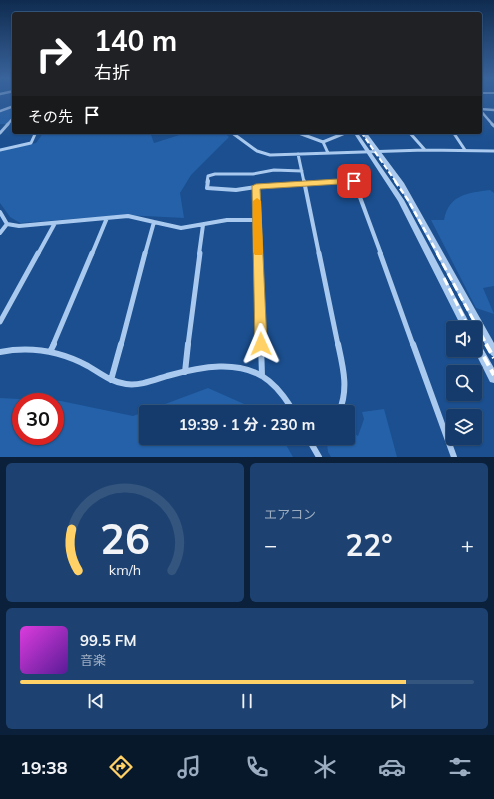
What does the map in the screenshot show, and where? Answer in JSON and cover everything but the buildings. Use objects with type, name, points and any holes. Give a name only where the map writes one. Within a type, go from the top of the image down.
[{"type":"street","points":[[0,111],[12,107]]},
{"type":"street","points":[[482,109],[494,110]]},
{"type":"street","points":[[482,111],[494,126]]},
{"type":"street","points":[[0,133],[12,119]]},
{"type":"street","points":[[0,150],[31,143],[35,134]]},
{"type":"street","points":[[234,134],[263,154],[270,155],[369,151],[494,151]]},
{"type":"street","points":[[301,134],[323,142],[343,134]]},
{"type":"street","points":[[356,134],[401,200],[463,321]]},
{"type":"street","points":[[364,134],[401,183],[494,352]]},
{"type":"street","points":[[411,134],[425,150]]},
{"type":"street","points":[[454,134],[464,150]]},
{"type":"street","points":[[323,142],[328,153]]},
{"type":"street","points":[[298,154],[345,380],[346,386],[342,405]]},
{"type":"street","points":[[302,171],[274,170],[253,174],[216,174],[208,176],[207,188],[236,190],[256,186],[354,181],[454,457]]},
{"type":"street","points":[[256,186],[262,376]]},
{"type":"street","points":[[0,212],[7,224]]},
{"type":"street","points":[[7,224],[19,226],[128,216],[181,228],[227,220],[257,220]]},
{"type":"street","points":[[51,350],[107,218]]},
{"type":"street","points":[[111,380],[154,222]]},
{"type":"street","points":[[0,322],[55,223]]},
{"type":"street","points":[[0,233],[7,224]]},
{"type":"street","points":[[185,372],[204,225]]},
{"type":"street","points":[[0,352],[19,349],[51,350],[87,366],[111,380],[126,384],[143,383],[185,372],[220,366],[235,366],[262,376],[276,388],[289,405]]},
{"type":"street","points":[[482,356],[494,378]]},
{"type":"street","points":[[313,445],[319,457]]},
{"type":"shaded area","points":[[12,108],[12,118],[7,124],[0,124],[0,112]]},
{"type":"shaded area","points":[[43,134],[151,134],[154,143],[183,134],[226,134],[229,137],[191,175],[180,193],[184,218],[124,215],[20,223],[10,217],[0,203],[0,151],[36,143]]},
{"type":"shaded area","points":[[490,190],[494,193],[494,286],[483,288],[494,314],[476,308],[431,220],[444,220],[450,205],[461,196],[474,192]]},
{"type":"shaded area","points":[[208,388],[246,405],[162,405]]},
{"type":"shaded area","points":[[0,398],[12,399],[12,445],[64,445],[64,402],[133,416],[139,414],[139,445],[286,445],[293,457],[0,457]]},
{"type":"shaded area","points":[[384,409],[397,457],[331,457],[328,452],[327,445],[355,445],[355,434],[358,436],[364,419],[362,412]]},
{"type":"railway","points":[[362,134],[396,182]]},
{"type":"railway","points":[[395,181],[408,200],[438,254]]},
{"type":"railway","points":[[437,253],[487,345]]},
{"type":"railway","points":[[444,278],[466,321]]},
{"type":"railway","points":[[486,344],[494,358]]},
{"type":"railway","points":[[482,353],[494,375]]},
{"type":"slow traffic","points":[[257,201],[258,252]]},
{"type":"route","points":[[261,344],[256,186],[354,181]]}]
